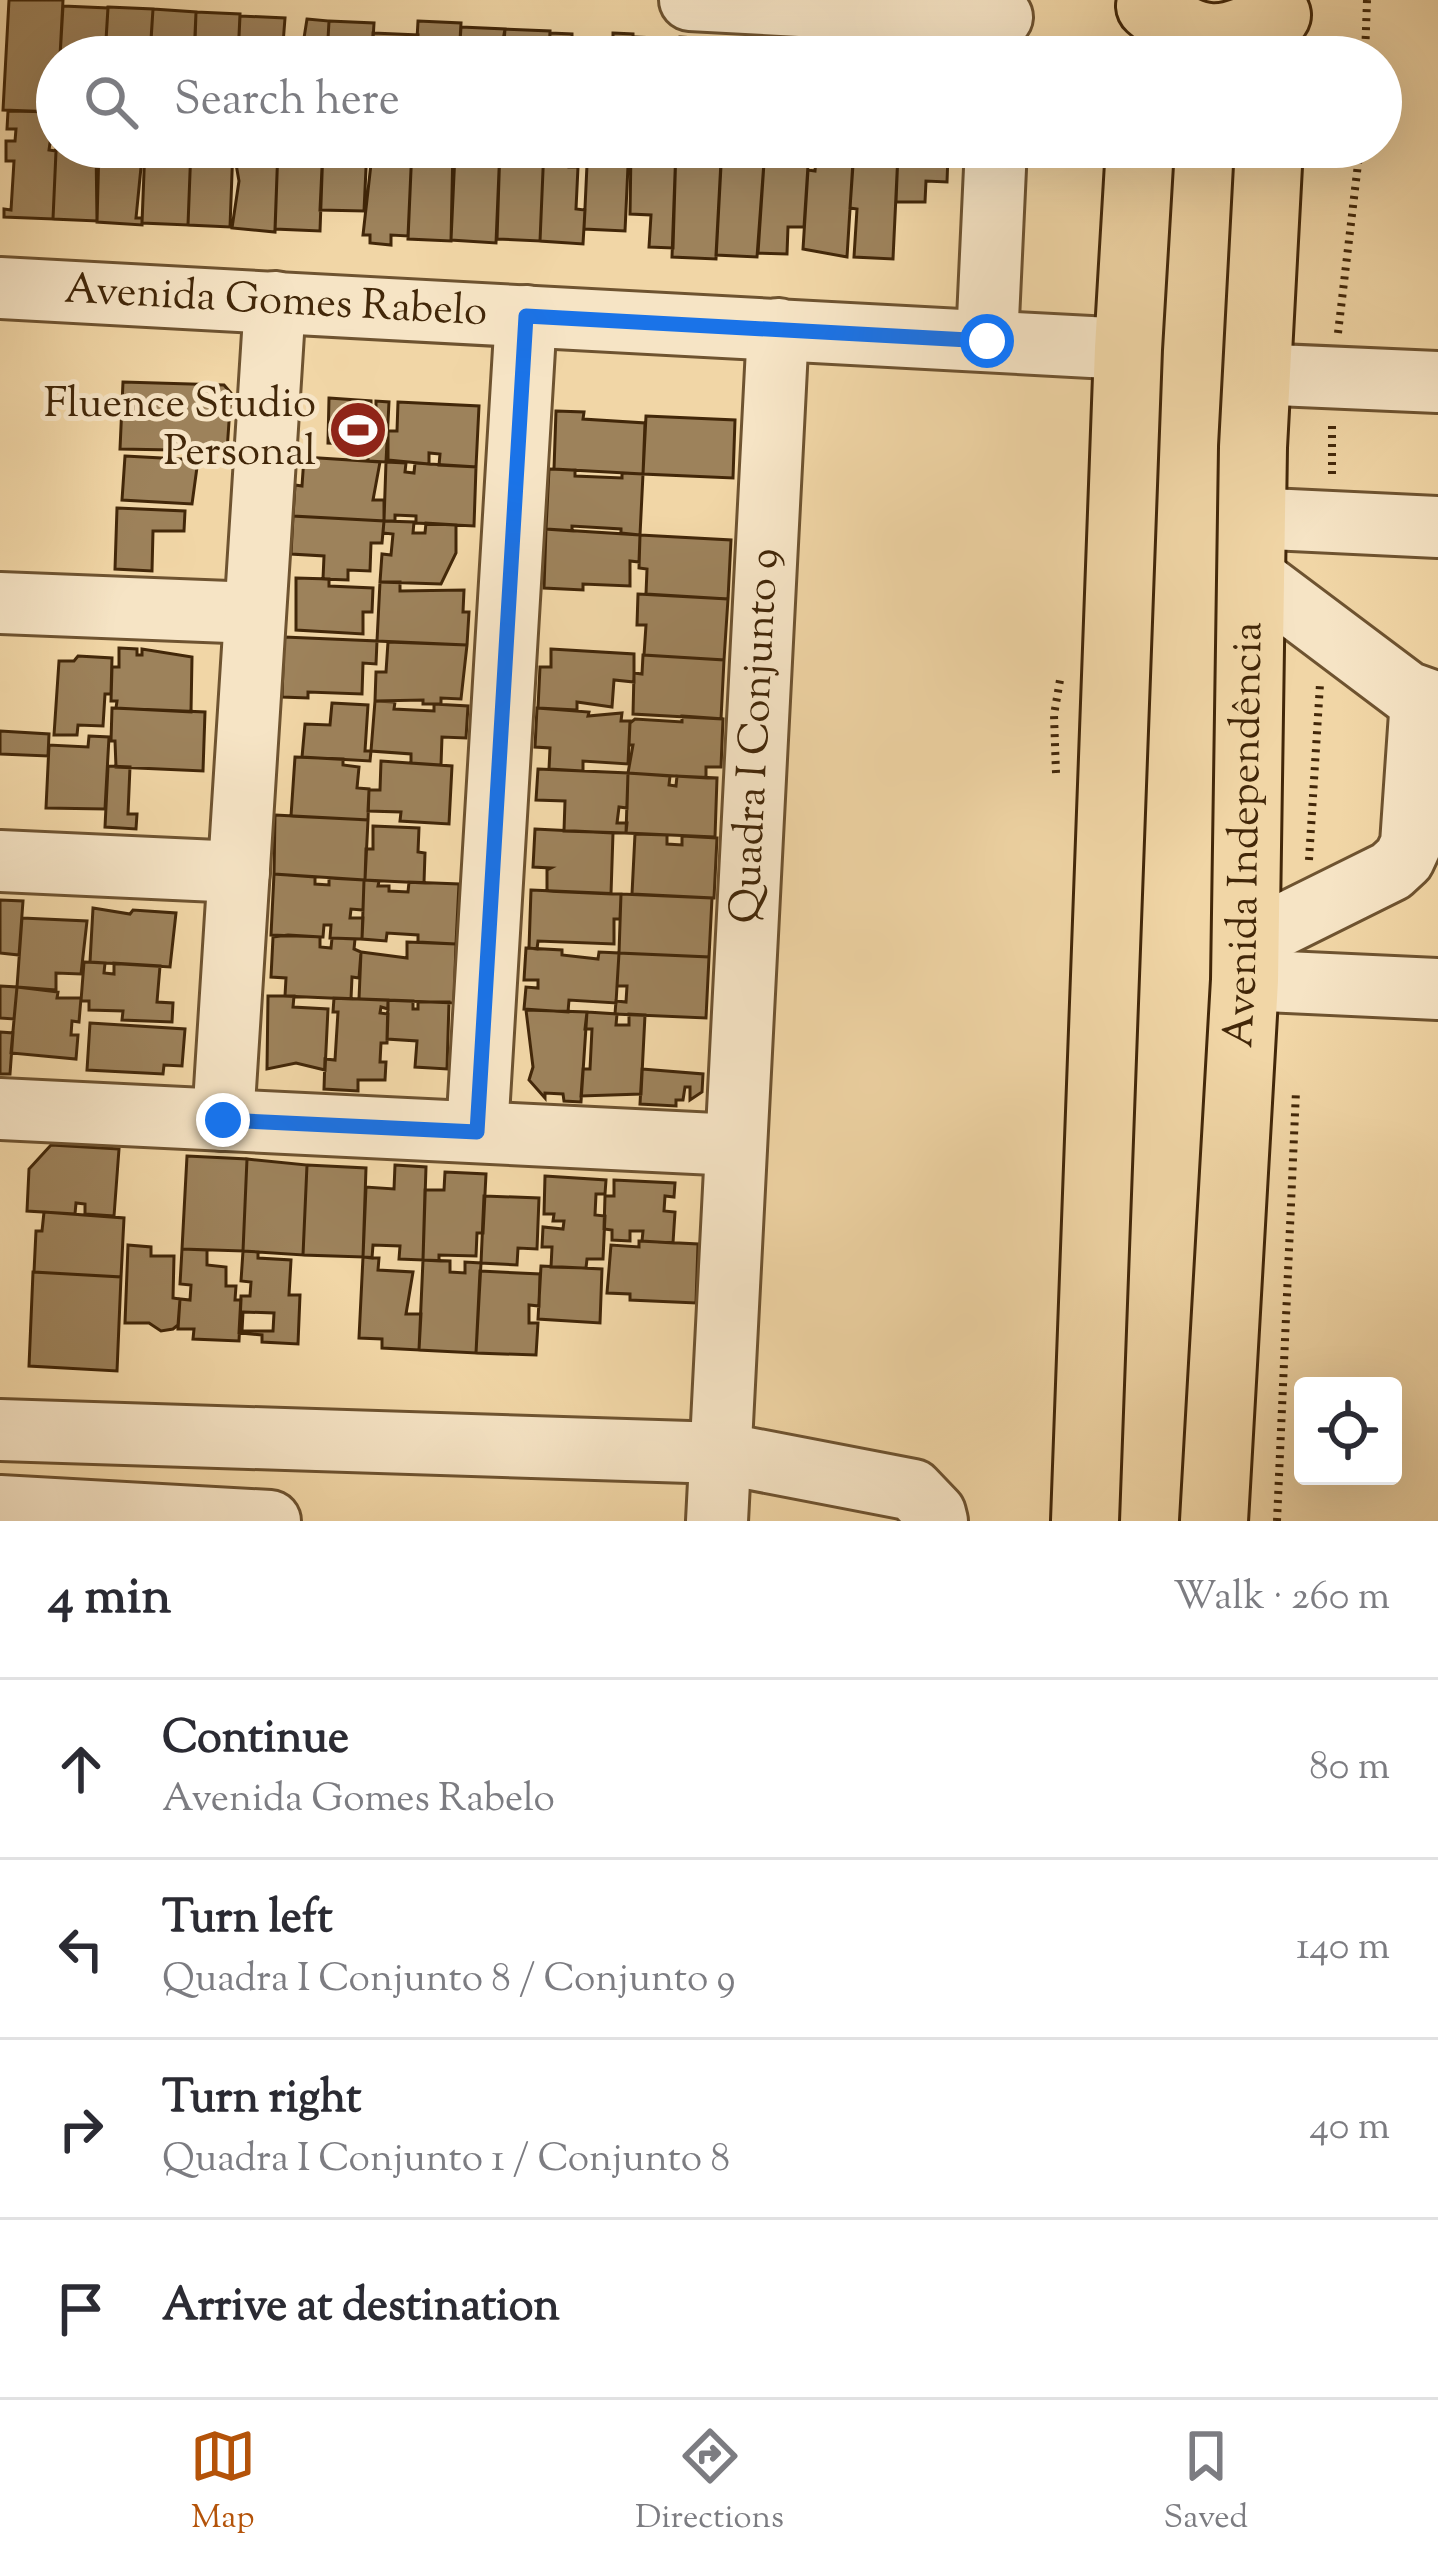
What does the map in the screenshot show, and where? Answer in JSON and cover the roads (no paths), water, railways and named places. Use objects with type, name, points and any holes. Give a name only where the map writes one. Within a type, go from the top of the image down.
[{"type":"main road","points":[[1149,21],[1198,36]]},
{"type":"main road","points":[[1235,36],[1277,24]]},
{"type":"main road","points":[[1084,1521],[1139,168]]},
{"type":"main road","name":"Avenida Independência","points":[[1214,1521],[1245,962],[1250,546],[1268,168]]},
{"type":"street","points":[[690,0],[1002,25]]},
{"type":"street","points":[[987,341],[995,168]]},
{"type":"street","name":"Avenida Gomes Rabelo","points":[[0,288],[1128,349]]},
{"type":"street","points":[[223,1120],[274,302]]},
{"type":"street","points":[[477,1132],[526,316]]},
{"type":"street","name":"Quadra I Conjunto 9","points":[[717,1521],[778,329]]},
{"type":"street","points":[[1255,374],[1438,382]]},
{"type":"street","points":[[1245,962],[1305,912],[1391,871],[1404,859],[1426,806],[1429,701],[1324,629],[1250,546],[1332,521],[1438,527]]},
{"type":"street","points":[[0,603],[255,613]]},
{"type":"street","points":[[0,861],[239,872]]},
{"type":"street","points":[[1245,962],[1438,989]]},
{"type":"street","points":[[0,1109],[736,1145]]},
{"type":"street","points":[[0,1430],[721,1453],[913,1490],[937,1521]]},
{"type":"street","points":[[0,1506],[270,1521]]},
{"type":"place","name":"Fluence Studio Personal","points":[[358,430]]}]
